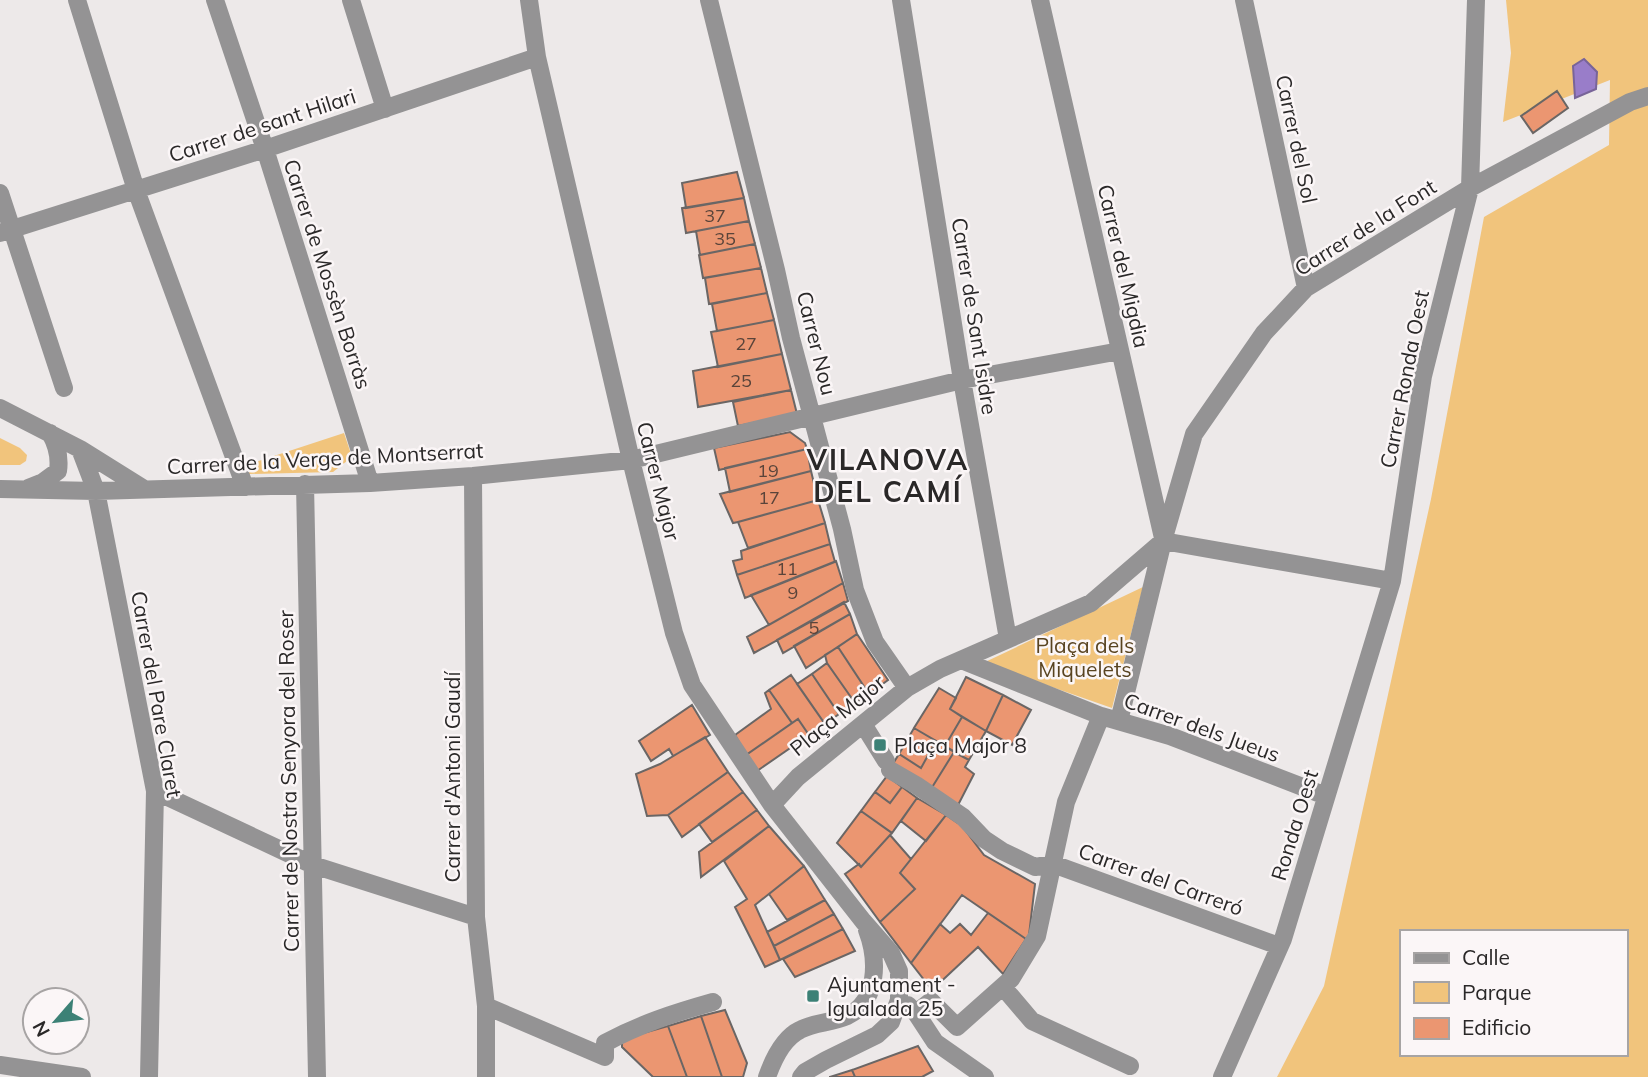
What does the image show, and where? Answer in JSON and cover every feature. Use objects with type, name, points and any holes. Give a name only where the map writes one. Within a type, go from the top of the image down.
[{"type":"street","points":[[77,0],[136,190],[245,487]]},
{"type":"street","name":"Carrer de Mossèn Borràs","points":[[215,0],[370,483]]},
{"type":"street","points":[[351,0],[385,108]]},
{"type":"street","name":"Carrer Major","points":[[529,0],[537,57],[631,460],[674,633],[692,685],[772,805],[891,953],[899,971],[899,1000]]},
{"type":"street","name":"Carrer Nou","points":[[709,0],[855,590],[874,642],[906,688]]},
{"type":"street","name":"Carrer de Sant Isidre","points":[[901,0],[962,380],[1008,639]]},
{"type":"street","name":"Carrer del Migdia","points":[[1040,0],[1163,541]]},
{"type":"street","name":"Carrer del Sol","points":[[1244,0],[1306,288]]},
{"type":"street","name":"Carrer Ronda Oest","points":[[1392,581],[1423,376],[1470,188],[1476,0]]},
{"type":"street","name":"Carrer de sant Hilari","points":[[6,231],[265,149],[537,57]]},
{"type":"street","name":"Carrer de la Font","points":[[1119,721],[1163,541],[1194,433],[1264,333],[1306,288],[1470,188],[1630,102],[1648,96]]},
{"type":"street","points":[[0,192],[6,231],[64,388]]},
{"type":"street","name":"Carrer de la Verge de Montserrat","points":[[0,408],[80,449],[144,489],[370,483],[631,460],[962,380],[1120,351]]},
{"type":"street","points":[[25,490],[58,471],[59,458],[50,433]]},
{"type":"street","name":"Carrer del Pare Claret","points":[[80,449],[96,491],[155,791],[149,1077]]},
{"type":"street","name":"Carrer d'Antoni Gaudí","points":[[473,476],[476,918],[486,1006],[486,1077]]},
{"type":"street","name":"Carrer de Nostra Senyora del Roser","points":[[304,484],[317,1077]]},
{"type":"street","points":[[0,489],[144,489]]},
{"type":"street","points":[[961,660],[1091,603],[1163,541],[1392,581]]},
{"type":"street","name":"Ronda Oest","points":[[1222,1077],[1279,946],[1392,581]]},
{"type":"street","points":[[916,1013],[932,1001],[957,1027],[1011,979],[1037,936],[1066,802],[1101,716],[961,660]]},
{"type":"street","name":"Plaça Major","points":[[772,805],[797,777],[906,688],[961,660]]},
{"type":"street","name":"Carrer dels Jueus","points":[[1101,716],[1170,736],[1326,796]]},
{"type":"street","name":"Carrer del Carreró","points":[[863,724],[888,766],[964,817],[984,839],[1002,852],[1035,867],[1053,864],[1279,946]]},
{"type":"street","points":[[155,791],[313,865],[476,918]]},
{"type":"street","points":[[767,1077],[782,1044],[799,1030],[850,1015],[865,1001],[872,988],[874,964],[873,945],[863,921]]},
{"type":"street","points":[[1003,987],[1032,1021],[1130,1066]]},
{"type":"street","points":[[801,1077],[826,1060],[877,1035],[891,1022],[899,1000],[910,1006],[935,1042],[985,1077]]},
{"type":"street","points":[[486,1006],[605,1057],[605,1043],[626,1031],[667,1014],[713,1002]]},
{"type":"street","points":[[0,1065],[82,1077]]},
{"type":"green space","points":[[1506,0],[1648,0],[1648,1077],[1277,1077],[1324,986],[1431,499],[1484,217],[1609,145],[1610,80],[1503,122],[1511,53]]},
{"type":"green space","points":[[344,433],[352,457],[333,472],[249,474],[246,465]]},
{"type":"green space","points":[[0,438],[20,448],[27,455],[26,461],[20,465],[0,465]]},
{"type":"green space","name":"Plaça dels Miquelets","points":[[1143,587],[1112,708],[983,663]]},
{"type":"shaded area","points":[[1584,59],[1597,72],[1596,89],[1575,98],[1573,66]]},
{"type":"building","points":[[1557,91],[1568,108],[1533,133],[1521,116]]},
{"type":"building","points":[[737,172],[744,198],[686,208],[682,183]]},
{"type":"building","points":[[744,198],[749,221],[686,233],[682,208]]},
{"type":"building","points":[[749,221],[755,244],[700,255],[696,231]]},
{"type":"building","points":[[755,244],[761,268],[703,278],[699,255]]},
{"type":"building","points":[[761,268],[767,293],[709,304],[705,278]]},
{"type":"building","points":[[767,293],[774,320],[717,331],[712,304]]},
{"type":"building","points":[[774,320],[782,354],[718,367],[711,332]]},
{"type":"building","points":[[782,354],[791,390],[698,407],[693,371]]},
{"type":"building","points":[[791,390],[797,414],[738,426],[733,402]]},
{"type":"building","points":[[790,432],[805,443],[807,449],[719,470],[714,448]]},
{"type":"building","points":[[807,449],[811,471],[730,492],[725,468]]},
{"type":"building","points":[[811,471],[818,500],[738,522],[733,523],[720,494]]},
{"type":"building","points":[[818,500],[825,523],[748,548],[738,522]]},
{"type":"building","points":[[825,523],[830,544],[737,575],[733,561],[742,559],[741,551]]},
{"type":"building","points":[[830,544],[835,562],[745,598],[737,575]]},
{"type":"building","points":[[836,561],[843,583],[769,625],[751,595]]},
{"type":"building","points":[[843,583],[848,601],[754,653],[747,637]]},
{"type":"building","points":[[844,602],[850,614],[783,653],[777,640]]},
{"type":"building","points":[[850,614],[857,634],[806,668],[794,646]]},
{"type":"building","points":[[857,634],[888,680],[869,694],[838,647]]},
{"type":"building","points":[[838,647],[869,694],[855,703],[827,663],[825,655]]},
{"type":"building","points":[[827,663],[855,703],[839,714],[812,674]]},
{"type":"building","points":[[812,674],[839,714],[825,724],[797,684]]},
{"type":"building","points":[[791,675],[825,724],[809,735],[798,719],[792,723],[769,690]]},
{"type":"building","points":[[966,677],[1003,695],[986,731],[950,709]]},
{"type":"building","points":[[939,688],[956,698],[950,709],[962,717],[945,746],[914,728]]},
{"type":"building","points":[[769,690],[792,723],[746,755],[735,735],[771,709],[765,693]]},
{"type":"building","points":[[1003,695],[1031,710],[1012,745],[986,731]]},
{"type":"building","points":[[692,705],[710,735],[673,756],[669,749],[651,761],[639,741]]},
{"type":"building","points":[[962,717],[986,731],[969,760],[945,746]]},
{"type":"building","points":[[798,719],[809,735],[757,771],[746,755]]},
{"type":"building","points":[[914,728],[936,741],[921,768],[899,754]]},
{"type":"building","points":[[705,737],[728,772],[668,815],[647,816],[636,774],[660,764]]},
{"type":"building","points":[[936,741],[954,752],[931,789],[891,767],[899,754],[921,768]]},
{"type":"building","points":[[954,752],[969,760],[965,767],[974,774],[956,809],[931,789]]},
{"type":"building","points":[[728,772],[743,792],[682,837],[668,815]]},
{"type":"building","points":[[887,776],[902,787],[890,803],[875,792]]},
{"type":"building","points":[[902,787],[917,798],[892,833],[861,811],[875,792],[890,803]]},
{"type":"building","points":[[743,792],[757,810],[712,842],[699,824]]},
{"type":"building","points":[[917,798],[946,815],[926,841],[901,821]]},
{"type":"building","points":[[757,810],[769,826],[701,877],[699,852]]},
{"type":"building","points":[[861,811],[892,833],[861,867],[837,843]]},
{"type":"building","points":[[946,815],[962,826],[984,855],[1035,884],[1029,935],[1026,939],[962,895],[911,963],[880,922],[915,889],[900,873]]},
{"type":"building","points":[[769,826],[804,866],[755,905],[780,960],[765,967],[735,907],[747,899],[724,861]]},
{"type":"building","points":[[890,835],[911,859],[900,873],[915,889],[880,922],[845,874],[859,864],[861,867]]},
{"type":"building","points":[[804,866],[825,900],[787,920],[769,894]]},
{"type":"building","points":[[825,900],[834,914],[774,946],[767,932]]},
{"type":"building","points":[[988,913],[1026,939],[1003,974],[978,947],[932,990],[911,963],[940,924],[950,933],[960,924],[971,935]]},
{"type":"building","points":[[834,914],[843,929],[780,960],[774,946]]},
{"type":"building","points":[[843,929],[855,951],[795,977],[783,959]]},
{"type":"building","points":[[725,1010],[747,1063],[743,1077],[722,1077],[701,1016]]},
{"type":"building","points":[[701,1016],[722,1077],[687,1077],[668,1026]]},
{"type":"building","points":[[668,1026],[687,1077],[653,1077],[622,1047],[622,1039]]},
{"type":"building","points":[[918,1046],[933,1071],[922,1077],[855,1077],[852,1070]]},
{"type":"building","points":[[852,1070],[855,1077],[830,1077]]},
{"type":"place","name":"Plaça Major 8","points":[[880,745]]},
{"type":"place","name":"Ajuntament - Igualada 25","points":[[813,996]]},
{"type":"district","name":"VILANOVA DEL CAMÍ","points":[[888,475]]}]
